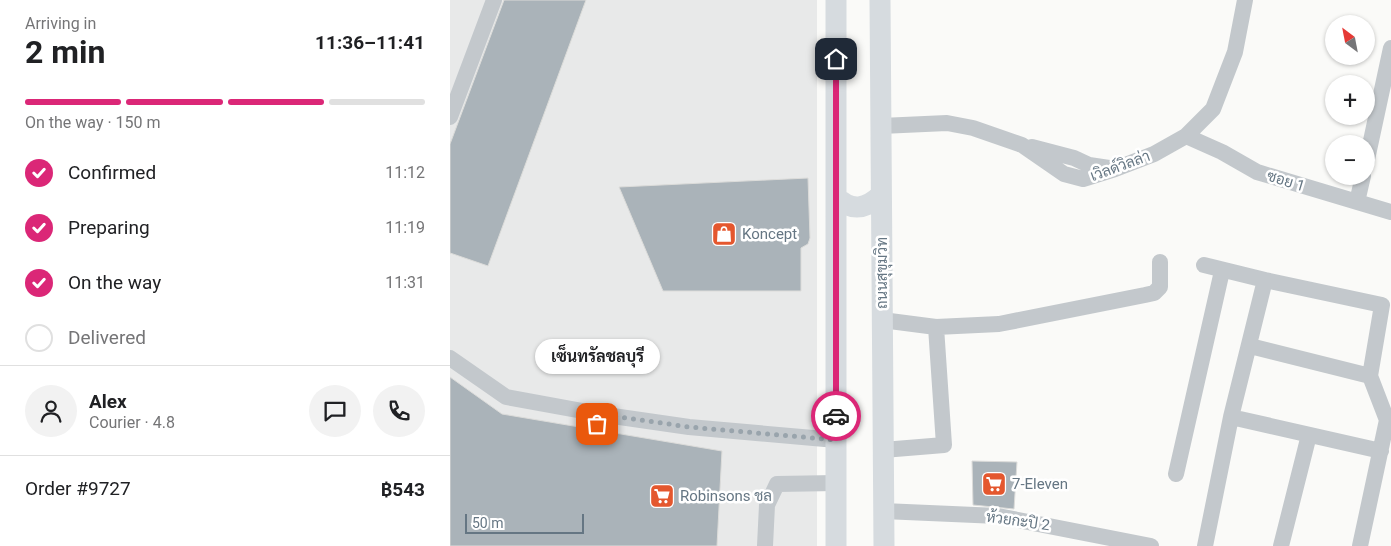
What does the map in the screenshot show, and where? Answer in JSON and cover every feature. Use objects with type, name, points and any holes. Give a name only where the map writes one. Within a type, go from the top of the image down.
[{"type":"main road","points":[[836,0],[836,546]]},
{"type":"main road","name":"ถนนสุขุมวิท","points":[[880,0],[884,546]]},
{"type":"main road","points":[[836,197],[843,204],[858,208],[866,206],[881,195]]},
{"type":"street","points":[[450,117],[494,0]]},
{"type":"street","name":"เวิลด์วิลล่า","points":[[881,126],[946,123],[1074,158],[1089,165],[1115,168],[1154,154],[1186,136],[1213,109],[1235,52],[1245,0]]},
{"type":"street","points":[[1372,135],[1391,48]]},
{"type":"street","name":"ซอย 1","points":[[1186,136],[1222,152],[1257,172],[1391,212]]},
{"type":"street","points":[[1358,202],[1361,185]]},
{"type":"street","points":[[882,320],[936,327],[999,324],[1154,293],[1160,287],[1160,262]]},
{"type":"street","points":[[1204,265],[1222,271],[1382,305],[1370,376],[1387,420],[1388,430],[1381,451],[1360,546]]},
{"type":"street","points":[[1176,474],[1222,271]]},
{"type":"street","points":[[1205,546],[1231,417],[1265,280]]},
{"type":"street","points":[[882,450],[944,445],[936,327]]},
{"type":"street","points":[[1250,346],[1370,376]]},
{"type":"street","points":[[450,358],[506,397],[558,411],[598,419],[836,440]]},
{"type":"street","points":[[1231,417],[1381,451]]},
{"type":"street","points":[[1281,546],[1309,435]]},
{"type":"street","points":[[765,546],[767,505],[776,484],[836,483]]},
{"type":"street","name":"ห้วยกะปิ 2","points":[[883,511],[998,516],[1151,546]]},
{"type":"shaded area","points":[[450,0],[817,0],[817,546],[450,546]]},
{"type":"building","points":[[504,0],[586,0],[488,266],[450,253],[450,144]]},
{"type":"building","name":"Koncept","points":[[808,178],[810,238],[808,244],[801,248],[801,291],[663,291],[619,187]]},
{"type":"building","points":[[450,377],[502,414],[722,451],[717,546],[450,546]]},
{"type":"building","name":"7-Eleven","points":[[972,461],[1017,462],[1014,509],[973,505]]},
{"type":"way so far","points":[[597,424],[599,414],[689,427],[836,440],[836,416]]},
{"type":"place","name":"Koncept","points":[[724,234]]},
{"type":"place","name":"เซ็นทรัลชลบุรี","points":[[597,424]]},
{"type":"place","name":"7-Eleven","points":[[994,484]]},
{"type":"place","name":"Robinsons ชล","points":[[662,496]]},
{"type":"route","points":[[836,59],[836,416]]}]
